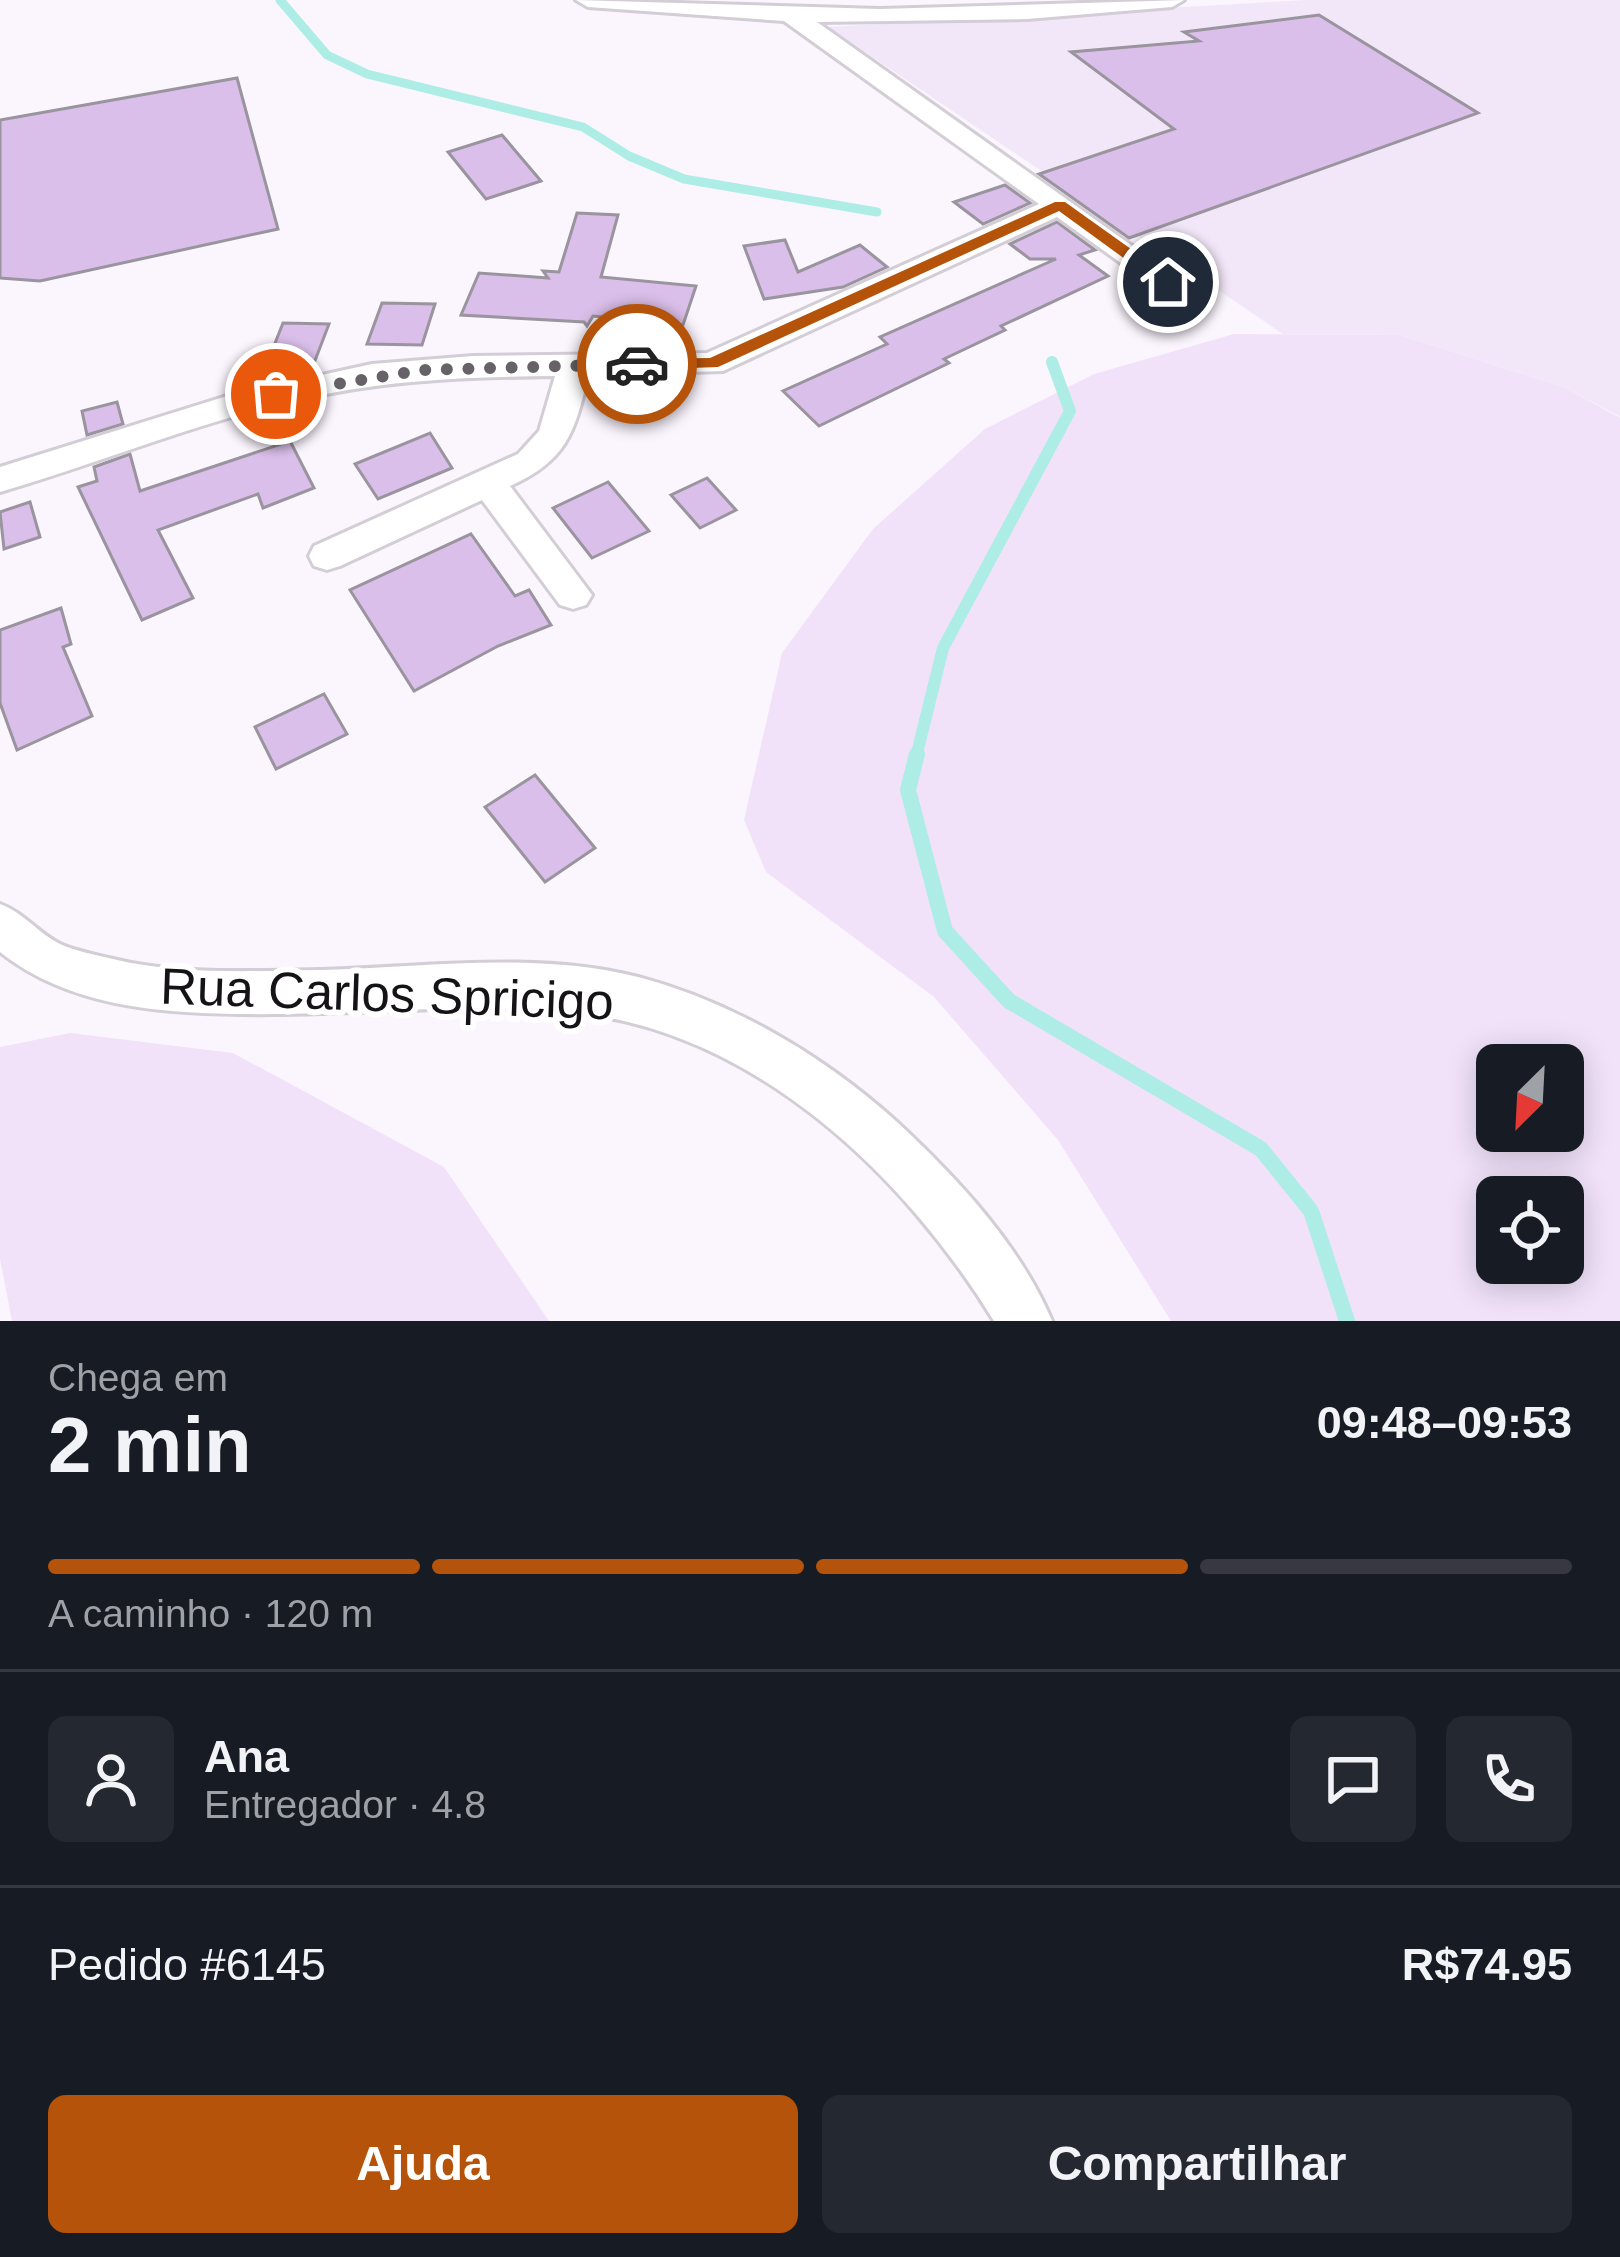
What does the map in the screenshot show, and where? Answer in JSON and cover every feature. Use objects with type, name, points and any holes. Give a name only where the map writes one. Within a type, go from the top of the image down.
[{"type":"street","points":[[588,0],[788,13],[1015,10],[1172,0]]},
{"type":"street","points":[[788,13],[1168,282]]},
{"type":"street","points":[[0,480],[227,408],[323,383],[423,370],[712,364],[1060,206]]},
{"type":"street","points":[[327,556],[546,451],[556,435],[574,365]]},
{"type":"street","points":[[488,482],[573,595]]},
{"type":"street","name":"Rua Carlos Spricigo","points":[[0,926],[15,946],[64,971],[117,985],[190,994],[548,988],[632,998],[709,1023],[773,1058],[851,1115],[945,1207],[1025,1321]]},
{"type":"shaded area","points":[[1306,0],[1620,0],[1620,417],[1566,388],[1400,335],[1283,334],[828,27]]},
{"type":"shaded area","points":[[1234,334],[1400,335],[1566,388],[1620,418],[1620,1321],[1171,1321],[1058,1140],[934,997],[766,872],[744,820],[782,653],[873,529],[985,429],[1094,374]]},
{"type":"shaded area","points":[[70,1033],[233,1053],[444,1167],[549,1321],[12,1321],[0,1259],[0,1047]]},
{"type":"building","points":[[1319,15],[1478,113],[1129,238],[1039,174],[1174,129],[1071,52],[1199,41],[1184,32]]},
{"type":"building","points":[[237,78],[278,229],[40,281],[0,278],[0,120]]},
{"type":"building","points":[[502,135],[541,181],[486,199],[448,152]]},
{"type":"building","points":[[1005,185],[1030,203],[983,224],[954,202]]},
{"type":"building","points":[[577,213],[618,215],[601,277],[696,286],[683,325],[593,316],[587,326],[584,322],[461,315],[479,273],[548,278],[543,271],[559,272]]},
{"type":"building","points":[[1057,222],[1095,250],[1079,255],[1108,276],[1001,326],[1005,330],[944,359],[949,363],[819,426],[783,391],[887,344],[880,337],[1056,259],[1030,259],[1010,244]]},
{"type":"building","points":[[785,240],[798,272],[860,245],[887,267],[843,287],[764,299],[744,246]]},
{"type":"building","points":[[382,303],[435,304],[422,345],[367,344]]},
{"type":"building","points":[[283,323],[329,324],[311,371],[264,371]]},
{"type":"building","points":[[117,402],[123,424],[87,435],[82,411]]},
{"type":"building","points":[[430,433],[452,468],[378,499],[355,464]]},
{"type":"building","points":[[290,441],[314,488],[263,508],[258,494],[158,530],[193,598],[142,620],[78,487],[97,481],[94,467],[130,454],[140,491]]},
{"type":"building","points":[[707,478],[736,510],[700,528],[671,495]]},
{"type":"building","points":[[608,482],[649,531],[592,558],[553,508]]},
{"type":"building","points":[[30,502],[40,537],[4,549],[0,512]]},
{"type":"building","points":[[471,534],[515,596],[529,590],[551,625],[498,646],[414,691],[350,590]]},
{"type":"building","points":[[61,608],[71,644],[63,647],[92,716],[17,750],[0,703],[0,630]]},
{"type":"building","points":[[324,694],[347,734],[276,769],[255,727]]},
{"type":"building","points":[[535,775],[595,848],[545,882],[485,807]]},
{"type":"waterway","points":[[280,0],[327,55],[367,74],[583,127],[629,156],[684,179],[877,212]]},
{"type":"waterway","points":[[916,757],[943,648],[1070,411],[1052,362]]},
{"type":"waterway","points":[[917,754],[908,790],[945,931],[1009,1001],[1261,1149],[1311,1211],[1347,1321]]},
{"type":"way so far","points":[[276,394],[423,370],[637,364]]},
{"type":"route","points":[[637,364],[712,364],[1060,206],[1168,282]]}]
